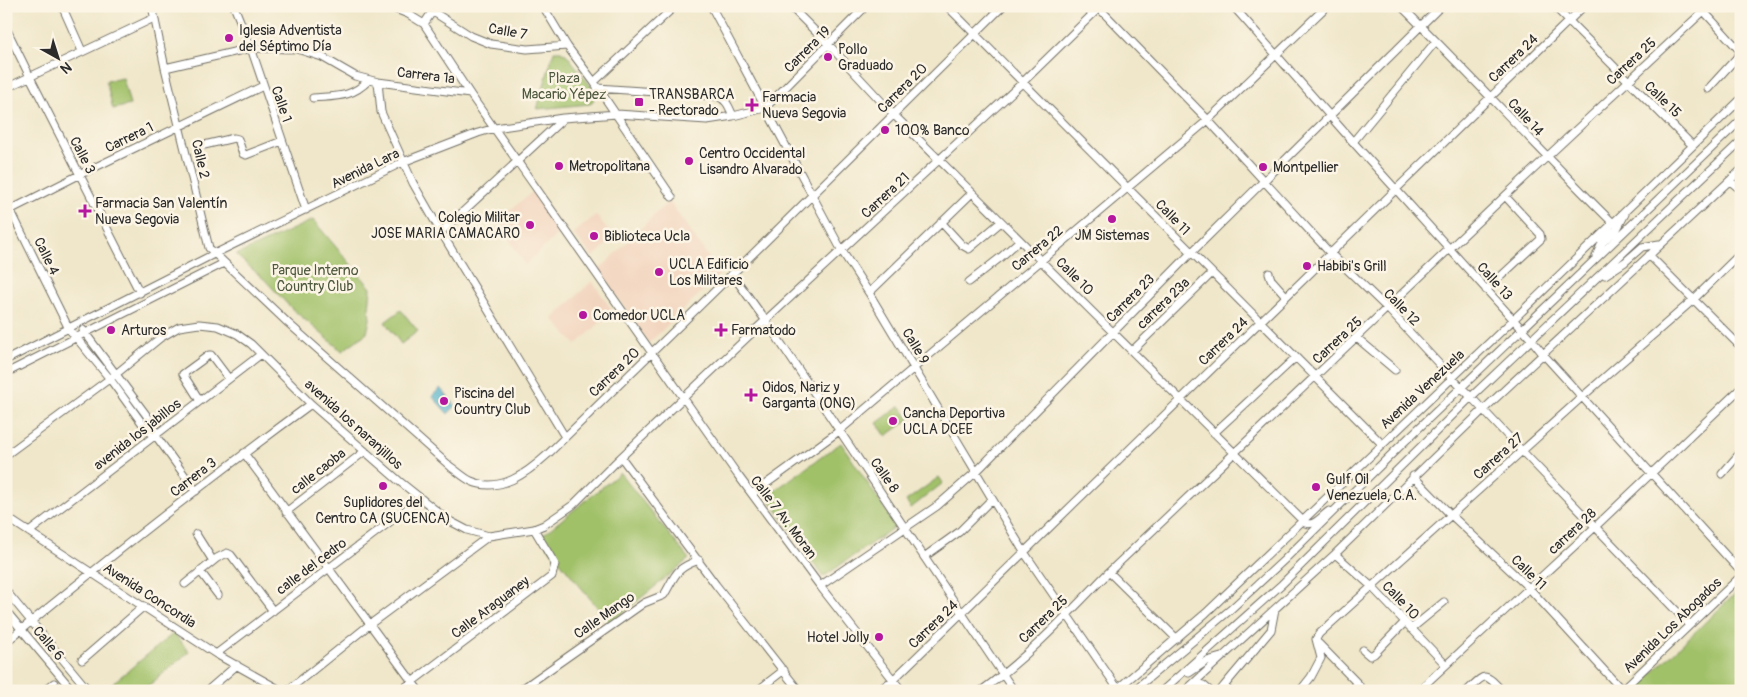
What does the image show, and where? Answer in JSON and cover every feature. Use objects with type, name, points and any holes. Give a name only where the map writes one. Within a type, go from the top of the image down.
[{"type":"street","points":[[62,6],[82,51]]},
{"type":"street","points":[[152,6],[166,68]]},
{"type":"street","name":"Calle 1","points":[[234,6],[251,48],[306,210]]},
{"type":"street","points":[[388,6],[408,14],[424,24],[470,94]]},
{"type":"street","name":"Calle 7","points":[[424,6],[471,36],[491,44],[527,49],[567,46]]},
{"type":"street","points":[[543,6],[567,46],[617,114],[672,197]]},
{"type":"street","points":[[596,85],[675,6]]},
{"type":"street","name":"Calle 9","points":[[711,6],[842,251],[870,293],[1024,552],[1116,690]]},
{"type":"street","name":"Calle 10","points":[[790,6],[972,193],[1302,520]]},
{"type":"street","name":"Carrera 19","points":[[765,108],[866,6]]},
{"type":"street","name":"Calle 11","points":[[947,6],[1382,444]]},
{"type":"street","name":"Carrera 20","points":[[214,254],[318,350],[451,467],[470,481],[492,486],[512,480],[534,466],[566,437],[1003,6]]},
{"type":"street","name":"Calle 13","points":[[1233,6],[1531,339],[1542,354],[1741,572]]},
{"type":"street","name":"Carrera 22","points":[[752,494],[839,431],[1042,261],[1208,120],[1327,6]]},
{"type":"street","name":"Calle 14","points":[[1401,6],[1546,158],[1612,223]]},
{"type":"street","name":"Carrera 23","points":[[820,586],[937,506],[976,472],[1191,253],[1265,182],[1441,6]]},
{"type":"street","name":"Calle 15","points":[[1554,6],[1627,82],[1692,145]]},
{"type":"street","name":"Carrera 24","points":[[878,691],[894,680],[1584,6]]},
{"type":"street","name":"Carrera 21","points":[[684,399],[1022,83],[1099,7]]},
{"type":"street","name":"Calle 12","points":[[1099,7],[1208,120],[1330,253],[1388,309],[1482,410],[1690,625]]},
{"type":"street","points":[[1704,8],[1741,52],[1708,89]]},
{"type":"street","name":"Carrera 25","points":[[981,691],[1003,675],[1067,615],[1109,572],[1704,8]]},
{"type":"street","points":[[424,24],[432,12]]},
{"type":"street","points":[[6,88],[154,18]]},
{"type":"street","name":"Calle 3","points":[[6,28],[140,293]]},
{"type":"street","points":[[1353,142],[1436,41]]},
{"type":"street","name":"Carrera 1a","points":[[166,68],[251,48],[297,49],[322,57],[355,76],[369,80],[470,94],[651,354]]},
{"type":"street","name":"Calle 2","points":[[166,68],[208,248],[214,254]]},
{"type":"street","points":[[313,98],[344,96],[360,88],[369,80]]},
{"type":"street","points":[[378,82],[381,112],[413,183],[566,437]]},
{"type":"street","points":[[596,85],[716,96],[723,98],[733,116]]},
{"type":"street","name":"Carrera 1","points":[[9,211],[263,86]]},
{"type":"street","name":"Avenida Venezuela","points":[[1116,690],[1206,613],[1741,99]]},
{"type":"street","name":"Avenida Lara","points":[[6,360],[67,325],[77,325],[214,254],[404,162],[495,128],[563,118],[617,114],[707,120],[765,108]]},
{"type":"street","points":[[441,232],[563,118]]},
{"type":"street","name":"Avenida Venezuela","points":[[1133,691],[1230,610],[1741,120]]},
{"type":"street","points":[[200,146],[238,139],[243,154],[246,154],[282,141]]},
{"type":"street","points":[[1162,691],[1282,584],[1471,396],[1741,141]]},
{"type":"street","points":[[1185,691],[1334,554],[1482,410],[1649,256],[1659,244],[1741,170]]},
{"type":"street","points":[[1730,181],[1741,190]]},
{"type":"street","points":[[870,293],[972,193]]},
{"type":"street","points":[[1486,290],[1541,239],[1540,234],[1506,196]]},
{"type":"street","name":"Calle 4","points":[[6,201],[9,211],[67,325],[76,338],[113,377]]},
{"type":"street","points":[[1593,261],[1602,243],[1617,228],[1628,207]]},
{"type":"street","points":[[941,222],[969,249],[1001,222]]},
{"type":"street","points":[[969,282],[1020,240]]},
{"type":"street","points":[[1588,287],[1625,262],[1642,247],[1659,244]]},
{"type":"street","name":"Carrera 27","points":[[1317,642],[1316,638],[1319,634],[1371,586],[1693,300],[1741,253]]},
{"type":"street","points":[[1649,256],[1741,347]]},
{"type":"street","points":[[6,373],[224,263]]},
{"type":"street","name":"carrera 23a","points":[[1132,350],[1212,273]]},
{"type":"street","points":[[1270,273],[1271,278],[1286,296]]},
{"type":"street","name":"Calle 8","points":[[732,274],[906,527],[1014,691]]},
{"type":"street","name":"avenida los naranjillos","points":[[6,455],[113,377],[160,338],[179,327],[199,324],[218,326],[237,334],[251,344],[311,404],[420,499],[448,520],[467,530],[489,536],[534,529],[544,525],[573,505],[684,399]]},
{"type":"street","points":[[77,325],[85,333],[113,377],[153,424],[156,436],[196,491]]},
{"type":"street","points":[[1357,338],[1395,370]]},
{"type":"street","name":"Calle 7 Av. Moran","points":[[651,354],[820,586],[902,691]]},
{"type":"street","points":[[200,401],[183,374],[206,356],[211,355],[229,379]]},
{"type":"street","name":"avenida los jabillos","points":[[30,532],[260,355]]},
{"type":"street","points":[[1214,433],[1295,358]]},
{"type":"street","name":"carrera 28","points":[[1418,691],[1741,388]]},
{"type":"street","name":"Carrera 3","points":[[6,642],[91,572],[311,404]]},
{"type":"street","name":"calle caoba","points":[[286,512],[365,451]]},
{"type":"street","points":[[1722,474],[1741,452]]},
{"type":"street","points":[[244,454],[419,691]]},
{"type":"street","points":[[622,457],[799,691]]},
{"type":"street","name":"Calle 11","points":[[1413,476],[1528,588],[1622,690]]},
{"type":"street","name":"calle del cedro","points":[[216,654],[420,499]]},
{"type":"street","points":[[924,557],[959,532],[992,499]]},
{"type":"street","points":[[1302,520],[1307,525],[1313,524],[1332,509],[1339,506]]},
{"type":"street","name":"Avenida Concordia","points":[[6,516],[216,654],[282,691]]},
{"type":"street","name":"Calle Araguaney","points":[[400,691],[552,576],[555,564],[534,529]]},
{"type":"street","points":[[196,534],[213,561]]},
{"type":"street","points":[[287,691],[369,625],[489,536]]},
{"type":"street","points":[[185,584],[213,561],[227,553],[231,555],[273,611]]},
{"type":"street","name":"Calle 10","points":[[1334,554],[1371,586],[1446,665]]},
{"type":"street","name":"Calle Mango","points":[[519,691],[644,603],[664,596],[673,577],[679,570],[685,565],[699,560]]},
{"type":"street","points":[[200,571],[218,595]]},
{"type":"street","points":[[1109,572],[1177,639]]},
{"type":"street","name":"Avenida Los Abogados","points":[[1622,690],[1741,576]]},
{"type":"street","points":[[6,591],[89,691]]},
{"type":"street","points":[[1411,629],[1444,602]]},
{"type":"street","points":[[82,660],[144,606]]},
{"type":"street","points":[[1224,690],[1271,630],[1275,609]]},
{"type":"street","name":"Calle 6","points":[[6,611],[73,691]]},
{"type":"street","points":[[1364,650],[1370,656],[1374,654],[1405,622]]},
{"type":"street","points":[[1317,642],[1359,685]]},
{"type":"street","points":[[1300,691],[1311,677],[1321,658],[1317,642]]},
{"type":"street","points":[[1173,681],[1207,662],[1223,656]]},
{"type":"street","points":[[207,691],[237,665]]},
{"type":"street","points":[[757,691],[784,670]]},
{"type":"street","points":[[1466,691],[1481,677],[1489,677],[1502,691]]},
{"type":"street","points":[[44,691],[54,682]]},
{"type":"street","points":[[1195,683],[1203,685],[1210,691]]},
{"type":"shaded area","name":"Colegio Militar JOSE MARIA CAMACARO","points":[[536,189],[562,230],[525,265],[498,220]]},
{"type":"shaded area","name":"UCLA Edificio Los Militares","points":[[669,201],[720,274],[649,343],[599,270]]},
{"type":"shaded area","name":"Biblioteca Ucla","points":[[596,215],[614,238],[593,257],[573,234]]},
{"type":"shaded area","name":"Comedor UCLA","points":[[592,281],[613,311],[576,345],[553,319]]},
{"type":"green space","name":"Plaza Macario Yépez","points":[[554,51],[561,51],[567,55],[594,90],[595,98],[590,104],[537,109]]},
{"type":"green space","points":[[123,78],[130,105],[113,109],[106,81]]},
{"type":"green space","name":"Parque Interno Country Club","points":[[313,220],[371,288],[370,319],[367,333],[342,351],[290,307],[265,280],[236,255]]},
{"type":"green space","points":[[401,310],[418,331],[401,344],[385,322]]},
{"type":"green space","name":"Cancha Deportiva UCLA DCEE","points":[[900,406],[910,419],[886,436],[877,423]]},
{"type":"green space","points":[[841,443],[896,526],[823,577],[767,496]]},
{"type":"green space","points":[[620,473],[689,559],[610,623],[540,537]]},
{"type":"green space","points":[[939,477],[943,483],[911,508],[906,501]]},
{"type":"green space","points":[[1739,590],[1741,591],[1741,691],[1633,691]]},
{"type":"green space","points":[[174,633],[189,652],[142,691],[103,691]]},
{"type":"water","name":"Piscina del Country Club","points":[[440,388],[456,406],[448,414],[432,396]]},
{"type":"place","name":"Iglesia Adventista del Séptimo Día","points":[[229,38]]},
{"type":"place","name":"Pollo Graduado","points":[[828,57]]},
{"type":"place","name":"TRANSBARCA - Rectorado","points":[[639,102]]},
{"type":"place","name":"Farmacia Nueva Segovia","points":[[752,105]]},
{"type":"place","name":"100% Banco","points":[[885,130]]},
{"type":"place","name":"Centro Occidental Lisandro Alvarado","points":[[689,161]]},
{"type":"place","name":"Metropolitana","points":[[559,166]]},
{"type":"place","name":"Montpellier","points":[[1263,167]]},
{"type":"place","name":"Farmacia San Valentín Nueva Segovia","points":[[85,211]]},
{"type":"place","name":"JM Sistemas","points":[[1112,219]]},
{"type":"place","name":"Colegio Militar JOSE MARIA CAMACARO","points":[[530,225]]},
{"type":"place","name":"Biblioteca Ucla","points":[[594,236]]},
{"type":"place","name":"Habibi's Grill","points":[[1307,266]]},
{"type":"place","name":"UCLA Edificio Los Militares","points":[[659,272]]},
{"type":"place","name":"Comedor UCLA","points":[[583,315]]},
{"type":"place","name":"Arturos","points":[[111,330]]},
{"type":"place","name":"Farmatodo","points":[[721,330]]},
{"type":"place","name":"Oidos, Nariz y Garganta (ONG)","points":[[751,395]]},
{"type":"place","name":"Piscina del Country Club","points":[[444,401]]},
{"type":"place","name":"Cancha Deportiva UCLA DCEE","points":[[893,421]]},
{"type":"place","name":"Suplidores del Centro CA (SUCENCA)","points":[[383,486]]},
{"type":"place","name":"Gulf Oil Venezuela, C.A.","points":[[1316,487]]},
{"type":"place","name":"Hotel Jolly","points":[[879,637]]}]
